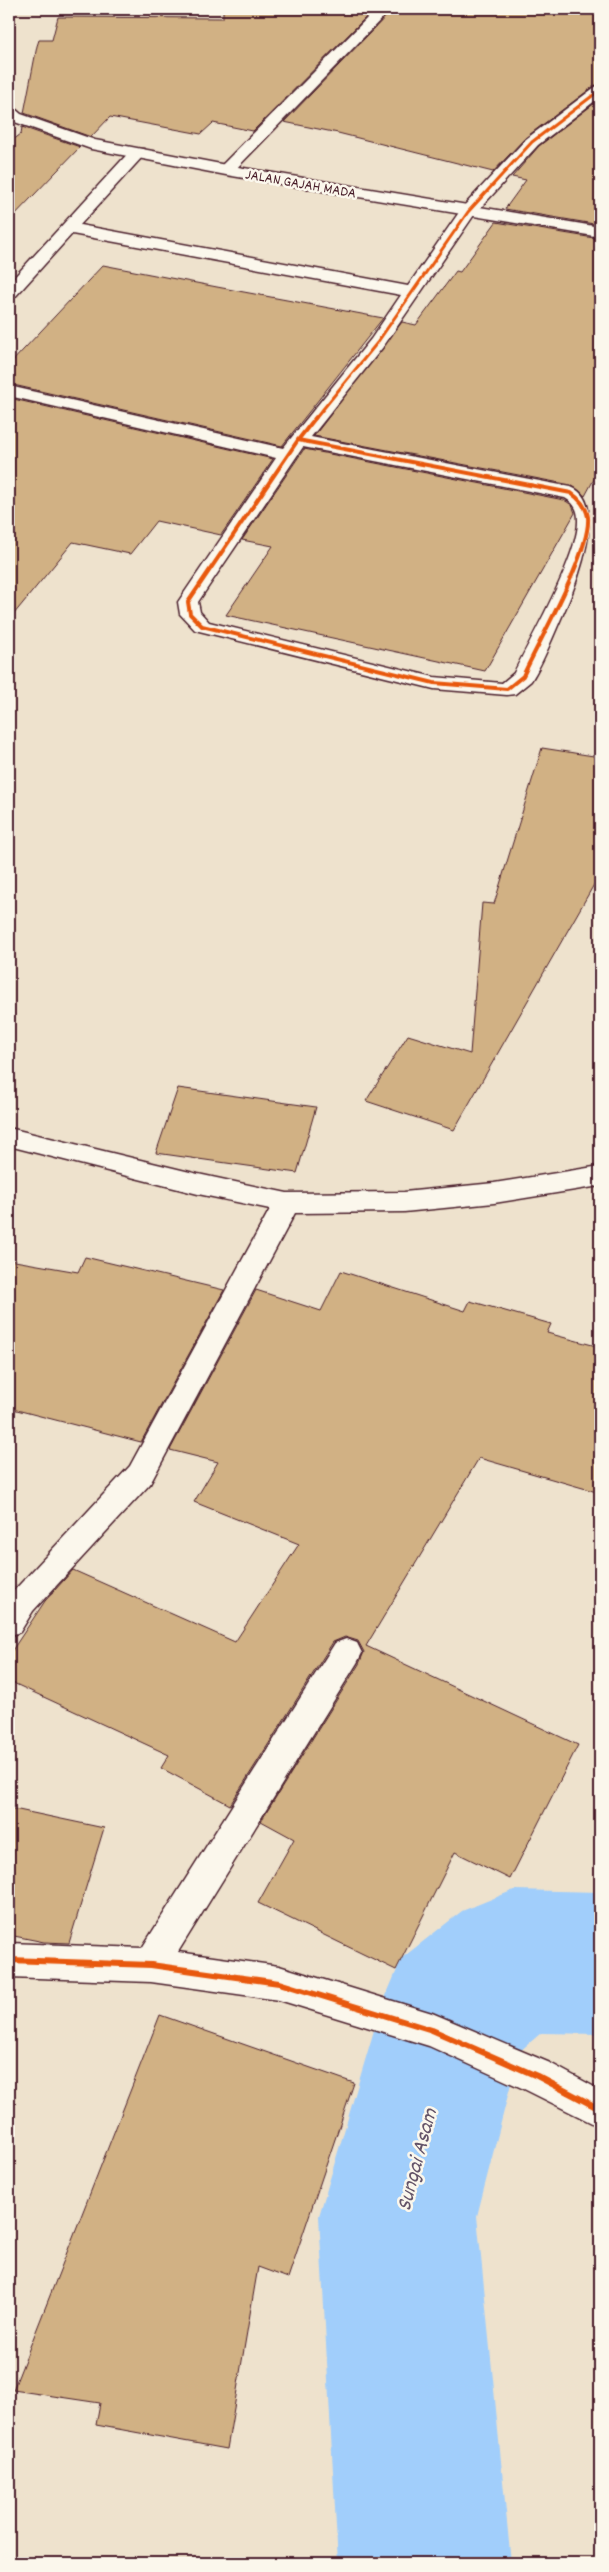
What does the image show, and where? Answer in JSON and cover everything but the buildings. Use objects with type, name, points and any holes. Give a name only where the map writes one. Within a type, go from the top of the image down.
[{"type":"street","points":[[226,170],[384,9]]},
{"type":"street","points":[[9,391],[293,447],[571,492],[579,496],[588,511],[588,530],[582,552],[523,676],[507,689],[488,689],[434,683],[202,626],[190,614],[188,602],[293,447],[378,343],[468,212],[532,142],[600,90]]},
{"type":"street","name":"JALAN GAJAH MADA","points":[[9,112],[15,117],[91,144],[226,170],[468,212],[600,232]]},
{"type":"street","points":[[9,293],[138,152]]},
{"type":"street","points":[[68,228],[412,292]]},
{"type":"street","points":[[9,1137],[198,1184],[287,1203],[404,1202],[494,1193],[600,1176]]},
{"type":"street","points":[[9,1622],[22,1602],[140,1474],[287,1203]]},
{"type":"street","points":[[151,1965],[346,1653]]},
{"type":"street","points":[[9,1960],[151,1965],[279,1983],[432,2030],[537,2076],[600,2109]]},
{"type":"waterway","name":"Sungai Asam","points":[[424,2563],[398,2216],[455,2010],[514,1961],[600,1963]]},
{"type":"cycle path","points":[[298,440],[571,493],[579,498],[584,504],[588,519],[582,552],[523,676],[507,689],[488,689],[434,683],[202,626],[190,614],[188,602],[298,440],[377,343],[468,212],[532,142],[600,90]]},
{"type":"cycle path","points":[[9,1960],[151,1965],[279,1983],[432,2030],[537,2076],[600,2109]]}]
